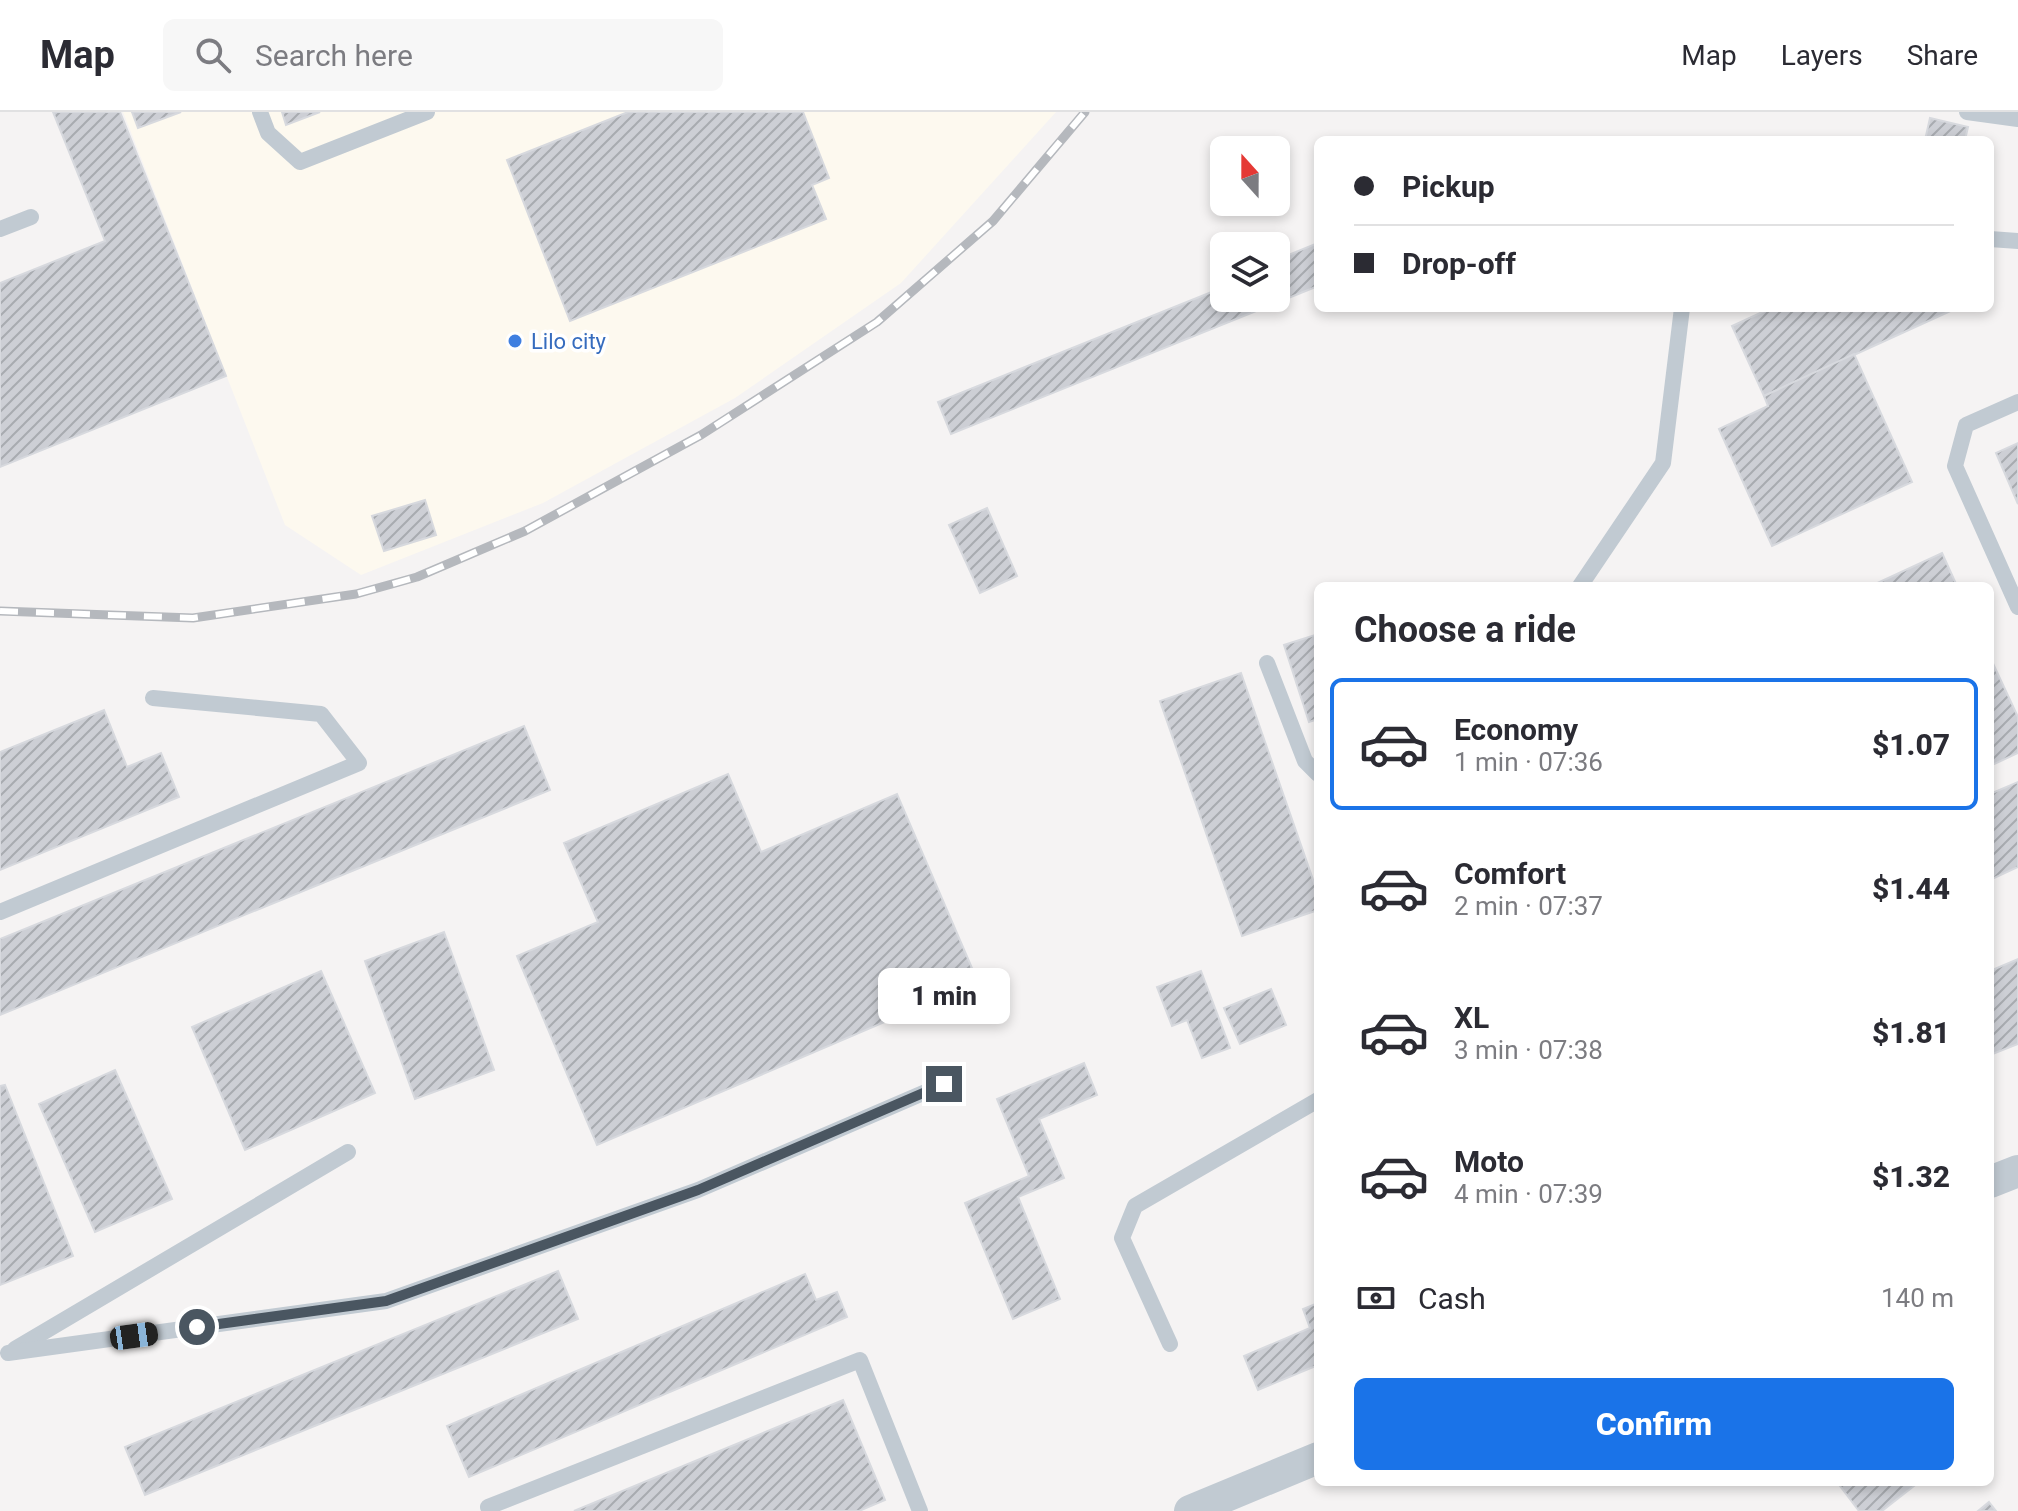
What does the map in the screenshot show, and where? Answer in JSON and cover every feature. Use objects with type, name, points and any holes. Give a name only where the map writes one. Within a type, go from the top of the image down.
[{"type":"street","points":[[1994,1180],[2018,1171]]},
{"type":"street","points":[[1190,1511],[1314,1460]]},
{"type":"lane","points":[[260,112],[268,133],[300,162],[427,112]]},
{"type":"lane","points":[[1967,112],[2018,119]]},
{"type":"lane","points":[[0,229],[31,217]]},
{"type":"lane","points":[[1994,239],[2018,241]]},
{"type":"lane","points":[[1583,582],[1663,463],[1682,312]]},
{"type":"lane","points":[[2018,402],[1966,425],[1955,466],[2018,607]]},
{"type":"lane","points":[[1267,663],[1305,761],[1314,770]]},
{"type":"lane","points":[[0,912],[359,763],[321,714],[153,698]]},
{"type":"lane","points":[[4,1353],[386,1301],[698,1190],[944,1084]]},
{"type":"lane","points":[[1170,1344],[1122,1238],[1135,1206],[1314,1102]]},
{"type":"lane","points":[[4,1353],[348,1152]]},
{"type":"lane","points":[[488,1507],[860,1360],[920,1511]]},
{"type":"shaded area","name":"Lilo city","points":[[123,112],[1056,112],[901,283],[735,398],[543,503],[361,575],[285,525]]},
{"type":"building","points":[[53,112],[120,112],[226,376],[0,467],[0,283],[105,241]]},
{"type":"building","points":[[132,112],[181,112],[138,128]]},
{"type":"building","points":[[282,112],[320,112],[286,125]]},
{"type":"building","points":[[628,112],[803,112],[829,178],[812,185],[826,219],[570,321],[507,160]]},
{"type":"building","points":[[1930,118],[1968,127],[1966,136],[1926,136]]},
{"type":"building","points":[[1314,245],[1314,288],[1290,297],[1290,254]]},
{"type":"building","points":[[1210,293],[1210,312],[1254,312],[951,434],[938,402]]},
{"type":"building","points":[[1762,312],[1948,312],[1764,396],[1732,326]]},
{"type":"building","points":[[1854,354],[1912,482],[1772,546],[1719,429],[1768,406],[1764,396]]},
{"type":"building","points":[[2018,443],[2018,504],[1996,453]]},
{"type":"building","points":[[425,500],[436,535],[384,551],[372,516]]},
{"type":"building","points":[[987,508],[1017,576],[980,593],[949,525]]},
{"type":"building","points":[[1942,553],[1955,582],[1880,582]]},
{"type":"building","points":[[1314,635],[1314,720],[1309,722],[1284,645]]},
{"type":"building","points":[[1994,666],[2018,717],[2018,753],[1994,764]]},
{"type":"building","points":[[1241,673],[1314,883],[1314,911],[1242,936],[1160,701]]},
{"type":"building","points":[[104,710],[127,767],[161,753],[179,797],[0,870],[0,752]]},
{"type":"building","points":[[524,726],[550,790],[0,1015],[0,939]]},
{"type":"building","points":[[728,774],[761,852],[897,794],[978,982],[597,1145],[517,956],[598,922],[564,843]]},
{"type":"building","points":[[2018,782],[2018,867],[1994,878],[1994,792]]},
{"type":"building","points":[[444,932],[494,1070],[415,1099],[365,961]]},
{"type":"building","points":[[2018,959],[2018,1044],[1994,1053],[1994,969]]},
{"type":"building","points":[[321,971],[375,1093],[245,1150],[192,1027]]},
{"type":"building","points":[[1201,971],[1230,1048],[1202,1058],[1187,1020],[1172,1026],[1157,987]]},
{"type":"building","points":[[1271,989],[1286,1025],[1240,1044],[1224,1008]]},
{"type":"building","points":[[1084,1063],[1097,1095],[1039,1119],[1064,1178],[1018,1197],[1060,1299],[1013,1319],[965,1203],[1029,1176],[997,1099]]},
{"type":"building","points":[[115,1070],[172,1199],[95,1232],[39,1104]]},
{"type":"building","points":[[5,1085],[73,1256],[0,1285],[0,1086]]},
{"type":"building","points":[[558,1271],[578,1319],[145,1495],[125,1447]]},
{"type":"building","points":[[805,1274],[816,1300],[837,1292],[847,1317],[469,1477],[447,1426]]},
{"type":"building","points":[[1314,1305],[1314,1367],[1258,1390],[1244,1356],[1310,1328],[1303,1309]]},
{"type":"building","points":[[843,1400],[885,1500],[859,1511],[574,1511]]},
{"type":"building","points":[[1840,1486],[1914,1486],[1882,1511],[1859,1511]]},
{"type":"building","points":[[1989,1502],[1996,1511],[1978,1511]]},
{"type":"railway","points":[[0,611],[193,618],[356,594],[417,577],[525,531],[701,435],[877,322],[993,221],[1085,112]]},
{"type":"place","name":"Lilo city","points":[[515,341]]},
{"type":"route","points":[[197,1327],[386,1301],[698,1190],[944,1084]]}]
